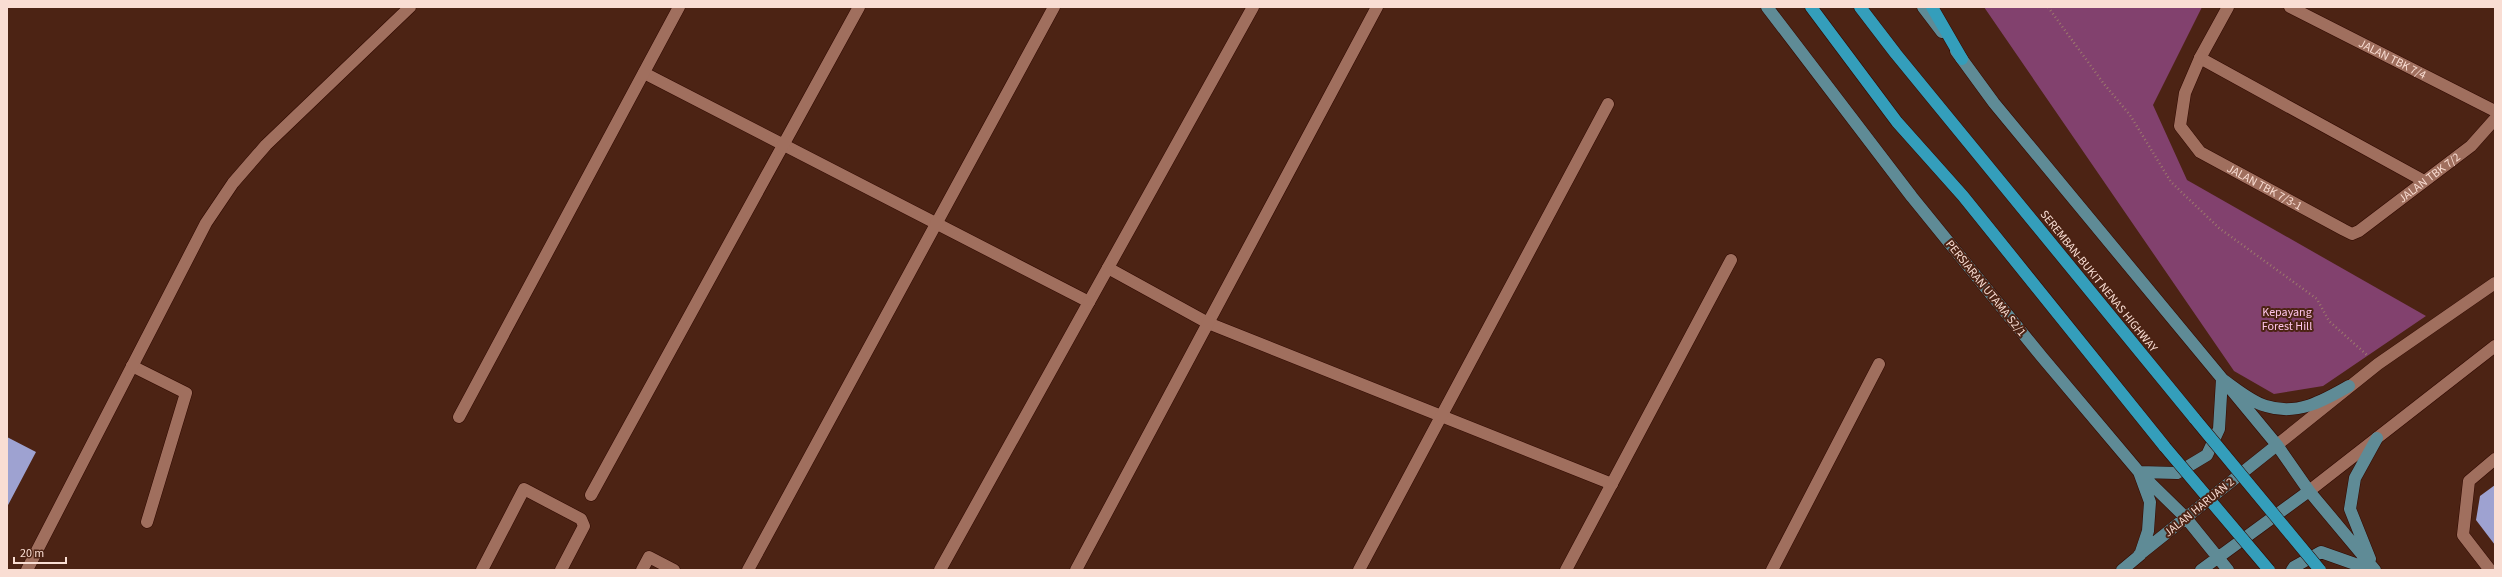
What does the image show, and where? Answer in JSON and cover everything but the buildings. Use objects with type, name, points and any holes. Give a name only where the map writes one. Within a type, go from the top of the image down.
[{"type":"highway","points":[[1811,7],[1897,122],[1963,196],[2165,447],[2269,570]]},
{"type":"highway","name":"SEREMBAN-BUKIT NENAS HIGHWAY","points":[[1860,7],[1901,60],[2320,570]]},
{"type":"highway","points":[[1932,7],[1962,60]]},
{"type":"main road","name":"PERSIARAN UTAMA S2/1","points":[[1767,7],[1917,203],[2042,357],[2139,472],[2186,518],[2228,570]]},
{"type":"main road","points":[[1923,7],[1994,103],[2278,445],[2309,491],[2374,570]]},
{"type":"main road","points":[[2122,570],[2140,555],[2148,531],[2150,502],[2139,472],[2177,473],[2207,455],[2219,429],[2222,379]]},
{"type":"main road","points":[[2222,379],[2265,406],[2291,410],[2319,403],[2349,386]]},
{"type":"main road","points":[[2374,570],[2350,509],[2354,478],[2377,438]]},
{"type":"main road","name":"JALAN HARUAN 2","points":[[2122,570],[2278,445]]},
{"type":"main road","points":[[2201,570],[2309,491]]},
{"type":"main road","points":[[2292,570],[2294,566],[2321,552],[2374,570]]},
{"type":"street","points":[[27,570],[206,223],[233,183],[266,145],[410,7]]},
{"type":"street","points":[[459,417],[680,7]]},
{"type":"street","points":[[592,494],[859,7]]},
{"type":"street","points":[[748,570],[1054,7]]},
{"type":"street","points":[[940,570],[1253,7]]},
{"type":"street","points":[[1076,570],[1377,7]]},
{"type":"street","points":[[2228,7],[2200,58],[2424,181]]},
{"type":"street","name":"JALAN TBK 7/4","points":[[2290,7],[2495,111]]},
{"type":"street","name":"JALAN TBK 7/3-1","points":[[2200,58],[2186,94],[2180,126],[2200,152],[2352,234],[2359,231]]},
{"type":"street","points":[[644,73],[1089,302]]},
{"type":"street","points":[[1359,570],[1608,104]]},
{"type":"street","name":"JALAN TBK 7/2","points":[[2359,231],[2472,146],[2495,119]]},
{"type":"street","points":[[1566,570],[1730,260]]},
{"type":"street","points":[[1108,268],[1208,323],[1612,484]]},
{"type":"street","points":[[2278,445],[2378,364],[2495,283]]},
{"type":"street","points":[[2309,491],[2495,346]]},
{"type":"street","points":[[1772,570],[1879,364]]},
{"type":"street","points":[[132,366],[186,393],[147,522]]},
{"type":"street","points":[[2490,570],[2463,535],[2468,481],[2495,460]]},
{"type":"street","points":[[482,570],[524,489],[581,519],[583,522],[584,526],[561,570]]},
{"type":"street","points":[[642,570],[649,557],[674,570]]},
{"type":"path","points":[[2048,7],[2104,84],[2130,115],[2171,182],[2219,228],[2317,299],[2329,321],[2378,364]]},
{"type":"green space","name":"Kepayang Forest Hill","points":[[1984,7],[2202,7],[2153,105],[2187,180],[2426,316],[2323,386],[2274,394],[2234,371]]}]
